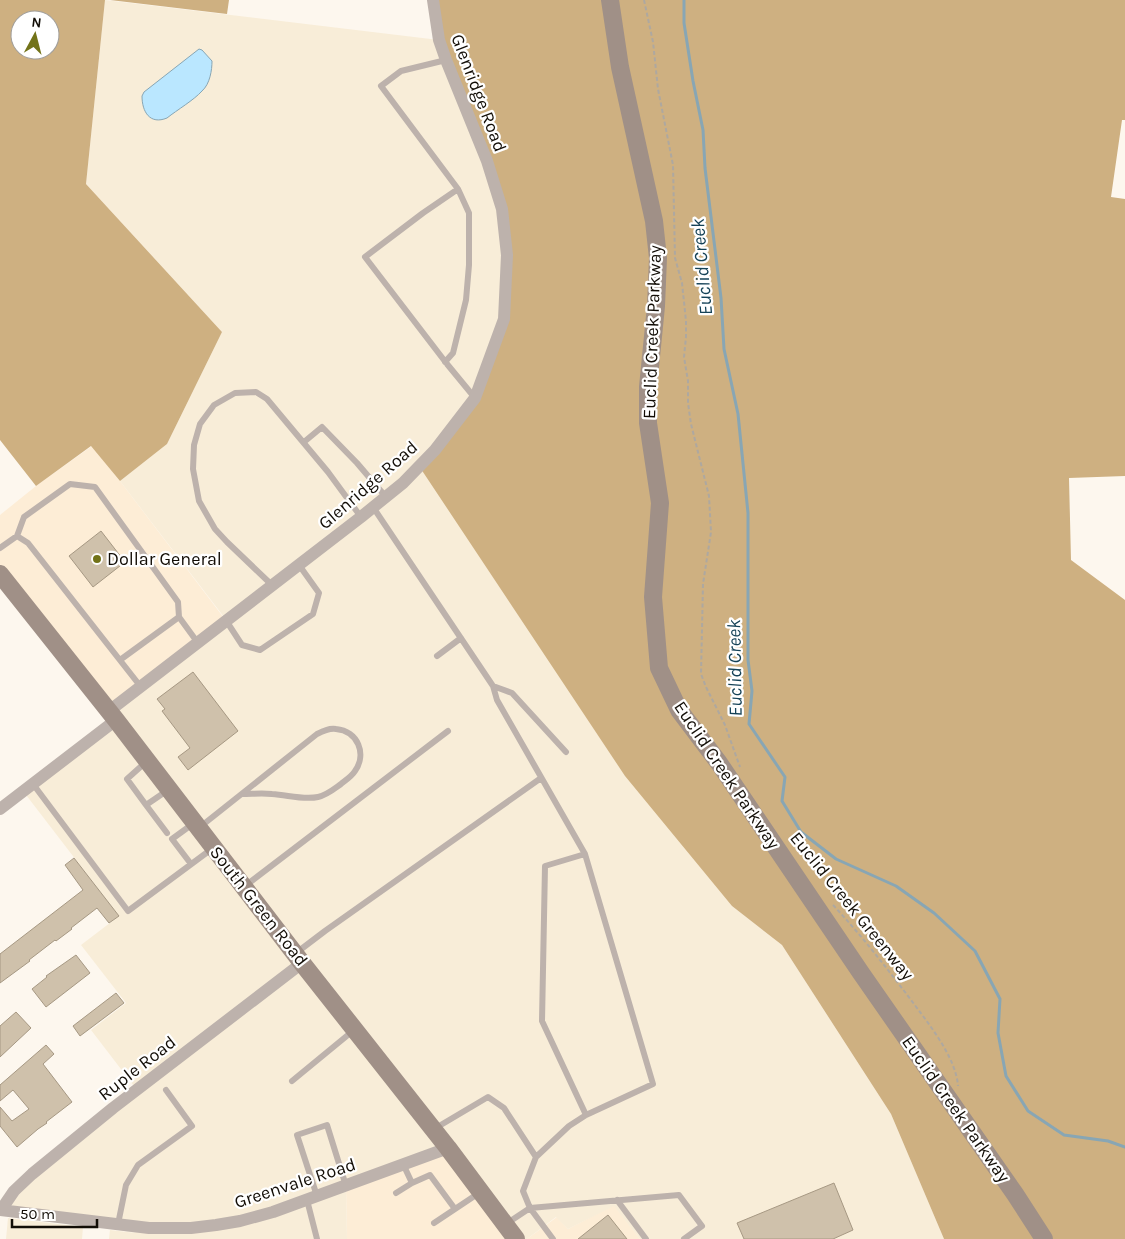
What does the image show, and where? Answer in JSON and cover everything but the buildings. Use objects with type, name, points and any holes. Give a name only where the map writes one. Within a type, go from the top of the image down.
[{"type":"street","name":"Glenridge Road","points":[[0,809],[33,784],[113,716],[141,687],[362,518],[403,483],[435,450],[475,398],[504,319],[507,255],[502,208],[490,171],[439,40],[433,0]]},
{"type":"street","name":"Euclid Creek Parkway","points":[[610,0],[620,67],[654,221],[658,258],[656,306],[648,387],[648,422],[660,503],[653,597],[660,668],[679,710],[719,763],[1044,1239]]},
{"type":"street","name":"South Green Road","points":[[0,574],[113,716],[299,958],[434,1129],[516,1239]]},
{"type":"street","name":"Ruple Road","points":[[1,1210],[14,1191],[32,1174],[299,958]]},
{"type":"street","name":"Greenvale Road","points":[[1,1210],[149,1228],[167,1229],[216,1225],[273,1212],[448,1148]]},
{"type":"lane","points":[[445,362],[453,353],[466,300],[470,264],[469,214],[458,189],[381,86],[401,71],[446,60]]},
{"type":"lane","points":[[458,189],[364,257],[475,398]]},
{"type":"lane","points":[[273,586],[221,536],[199,501],[193,469],[194,445],[200,424],[214,404],[235,393],[256,392],[267,398],[328,472],[362,518]]},
{"type":"lane","points":[[304,442],[322,427],[357,463],[386,497]]},
{"type":"lane","points":[[0,548],[17,536],[24,517],[70,484],[95,487],[178,602],[179,617],[198,643]]},
{"type":"lane","points":[[373,508],[493,686],[497,700],[585,854],[653,1084],[586,1115],[569,1126],[536,1156],[523,1191],[530,1208],[553,1239]]},
{"type":"lane","points":[[17,536],[28,543],[141,687]]},
{"type":"lane","points":[[227,622],[242,645],[260,650],[313,614],[319,593],[299,565]]},
{"type":"lane","points":[[120,660],[179,617]]},
{"type":"lane","points":[[437,656],[462,638]]},
{"type":"lane","points":[[493,686],[512,693],[566,752]]},
{"type":"lane","points":[[191,864],[172,839],[197,825],[242,794],[318,734],[336,729],[354,737],[359,744],[361,754],[359,765],[354,773],[330,793],[320,797],[307,798],[270,794],[242,794]]},
{"type":"lane","points":[[244,887],[448,731]]},
{"type":"lane","points":[[147,761],[127,779],[168,833]]},
{"type":"lane","points":[[299,958],[325,930],[541,778]]},
{"type":"lane","points":[[33,784],[128,911],[214,847]]},
{"type":"lane","points":[[146,805],[170,790]]},
{"type":"lane","points":[[585,854],[545,866],[542,1021],[586,1115]]},
{"type":"lane","points":[[292,1081],[355,1030]]},
{"type":"lane","points":[[118,1224],[126,1184],[138,1165],[192,1126],[166,1090]]},
{"type":"lane","points":[[434,1129],[488,1097],[504,1108],[536,1156]]},
{"type":"lane","points":[[317,1239],[312,1198],[297,1135],[327,1125],[346,1186]]},
{"type":"lane","points":[[403,1164],[412,1183]]},
{"type":"lane","points":[[396,1193],[430,1175],[455,1209]]},
{"type":"lane","points":[[434,1224],[481,1192]]},
{"type":"lane","points":[[505,1224],[530,1208],[679,1194],[702,1226],[684,1239]]},
{"type":"lane","points":[[617,1200],[646,1239]]},
{"type":"path","points":[[644,0],[653,42],[658,89],[673,165],[675,258],[682,283],[686,337],[684,357],[688,381],[688,403],[691,424],[709,496],[711,532],[703,584],[701,674],[725,725],[740,766]]},
{"type":"path","name":"Euclid Creek Greenway","points":[[832,903],[886,967],[930,1026],[949,1056],[958,1077],[958,1091]]},
{"type":"shaded area","points":[[0,0],[105,0],[86,184],[222,332],[167,444],[120,481],[91,446],[36,486],[0,440]]},
{"type":"shaded area","points":[[105,0],[439,40],[487,161],[732,906],[782,945],[891,1114],[944,1239],[640,1239],[614,1206],[568,1229],[556,1217],[527,1239],[516,1239],[448,1148],[346,1185],[347,1239],[109,1239],[110,1230],[136,1233],[1,1210],[9,1198],[137,1090],[91,1030],[126,1003],[81,945],[119,916],[23,791],[116,720],[109,711],[227,621],[120,481],[167,444],[222,332],[86,184]]},
{"type":"shaded area","points":[[110,0],[229,0],[227,14]]},
{"type":"shaded area","points":[[433,0],[1125,0],[1125,120],[1122,120],[1111,197],[1125,199],[1125,476],[1069,478],[1071,560],[1125,600],[1125,1239],[944,1239],[891,1114],[782,945],[732,906],[625,776],[419,466],[475,398],[504,319],[502,208],[446,60]]},
{"type":"shaded area","points":[[92,446],[227,622],[109,711],[0,574],[0,515],[36,486]]},
{"type":"shaded area","points":[[448,1148],[516,1239],[347,1239],[346,1186]]},
{"type":"shaded area","points":[[614,1205],[640,1239],[527,1239],[557,1217],[568,1229]]},
{"type":"shaded area","points":[[8,1218],[83,1227],[82,1239],[6,1239]]},
{"type":"water","points":[[199,49],[212,61],[210,77],[205,88],[195,98],[167,118],[156,120],[148,116],[142,102],[144,92]]},
{"type":"waterway","name":"Euclid Creek","points":[[684,0],[684,23],[703,130],[705,168],[721,298],[724,349],[738,414],[748,513],[748,660],[752,691],[749,724],[785,777],[782,801],[801,832],[836,859],[896,886],[934,913],[975,951],[1000,999],[998,1033],[1006,1076],[1028,1111],[1064,1135],[1108,1141],[1125,1147]]},
{"type":"place","name":"Dollar General","points":[[97,559]]}]
